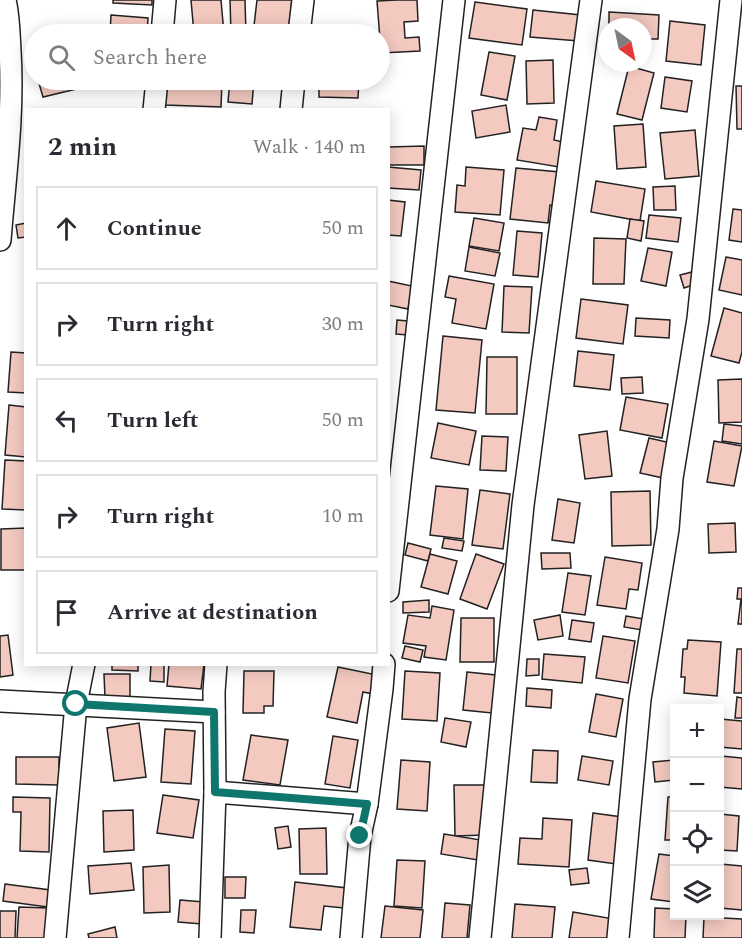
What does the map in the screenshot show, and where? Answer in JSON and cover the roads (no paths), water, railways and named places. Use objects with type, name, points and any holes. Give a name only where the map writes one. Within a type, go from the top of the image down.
[{"type":"street","points":[[0,240],[11,95],[9,28],[5,0]]},
{"type":"street","points":[[163,24],[165,0]]},
{"type":"street","points":[[300,24],[303,0]]},
{"type":"street","points":[[390,573],[454,0]]},
{"type":"street","points":[[480,938],[523,505],[591,0]]},
{"type":"street","points":[[618,938],[640,699],[668,529],[672,478],[698,319],[731,0]]},
{"type":"street","points":[[154,108],[156,90]]},
{"type":"street","points":[[291,108],[293,90]]},
{"type":"street","points":[[55,938],[76,704],[84,666]]},
{"type":"street","points":[[210,938],[215,792],[216,666]]},
{"type":"street","points":[[351,938],[360,836],[367,804],[384,666]]},
{"type":"street","points":[[0,700],[214,712]]},
{"type":"street","points":[[215,792],[367,804]]}]
